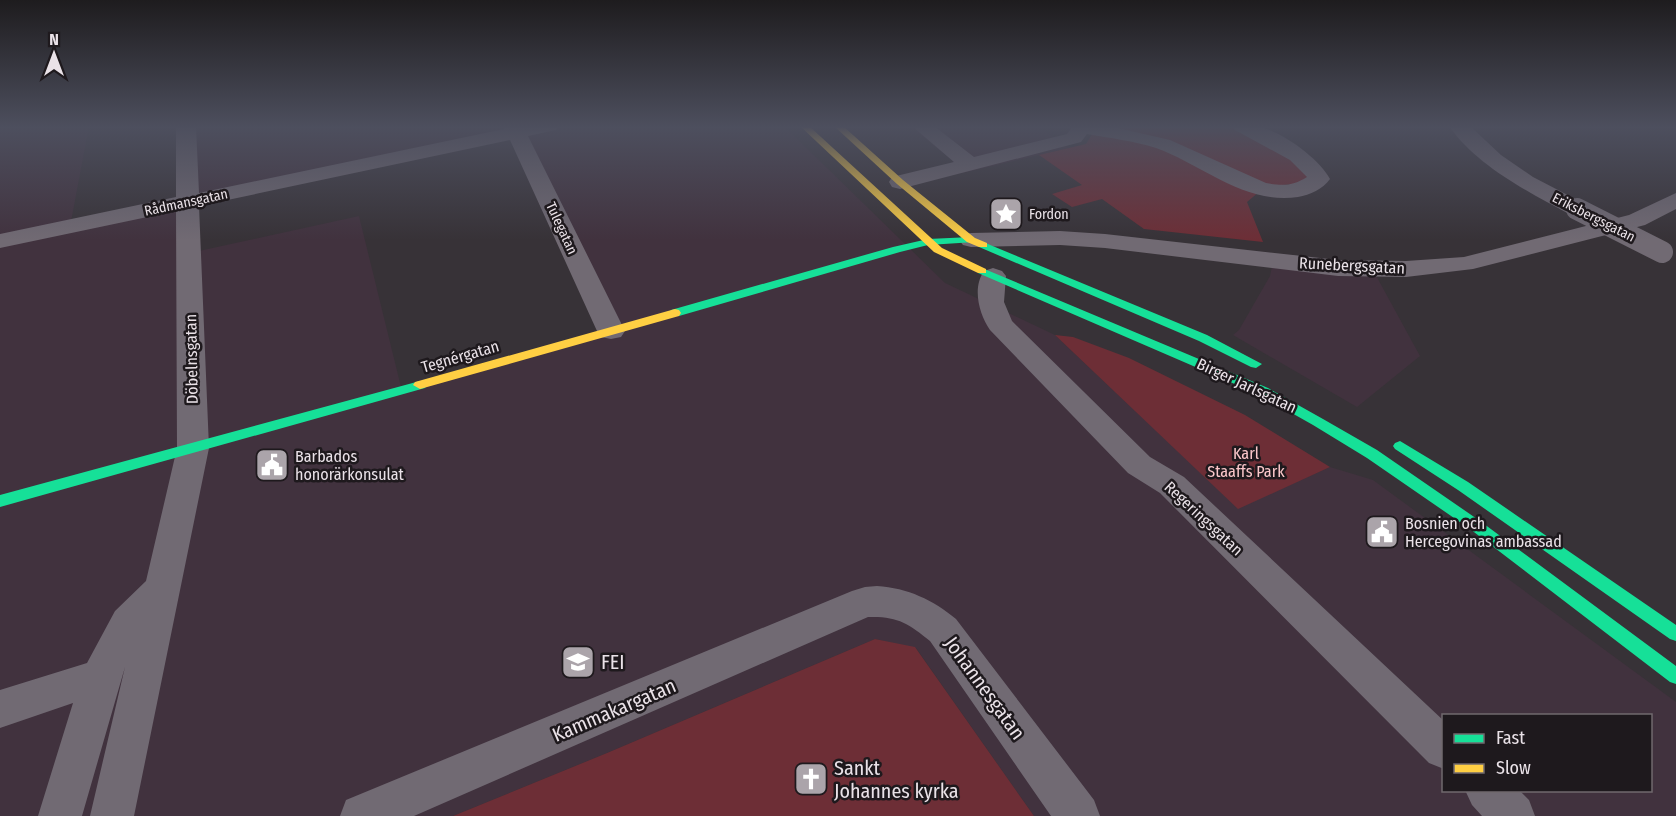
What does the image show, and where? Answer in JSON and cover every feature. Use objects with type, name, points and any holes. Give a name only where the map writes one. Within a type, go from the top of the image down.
[{"type":"street","name":"Döbelnsgatan","points":[[112,816],[193,448],[187,164]]},
{"type":"street","name":"Rådmansgatan","points":[[0,241],[355,164]]},
{"type":"street","name":"Tulegatan","points":[[531,164],[610,331]]},
{"type":"street","name":"Birger Jarlsgatan","points":[[845,164],[928,242],[953,259],[1005,258],[1203,338],[1266,370]]},
{"type":"street","points":[[880,164],[971,240]]},
{"type":"street","points":[[900,182],[970,164]]},
{"type":"street","points":[[1207,164],[1235,180],[1266,190],[1300,191],[1313,186],[1320,179],[1317,171],[1309,164]]},
{"type":"street","name":"Eriksbergsgatan","points":[[1501,164],[1525,182],[1669,255]]},
{"type":"street","name":"Runebergsgatan","points":[[971,240],[1005,258],[1060,238],[1105,241],[1338,268],[1406,269],[1464,264],[1637,220],[1676,200]]},
{"type":"street","name":"Tegnérgatan","points":[[0,501],[928,242],[971,240]]},
{"type":"street","name":"Birger Jarlsgatan","points":[[1005,258],[1316,419],[1385,461],[1676,676]]},
{"type":"street","name":"Regeringsgatan","points":[[1005,258],[991,302],[1000,324],[1139,465],[1172,485],[1442,747]]},
{"type":"street","points":[[1388,438],[1463,486],[1676,634]]},
{"type":"street","points":[[60,816],[101,676],[128,622],[160,590]]},
{"type":"street","name":"Johannesgatan","points":[[865,602],[887,601],[907,606],[925,614],[943,630],[1078,816]]},
{"type":"street","name":"Kammakargatan","points":[[362,816],[865,602]]},
{"type":"street","points":[[0,710],[101,676]]},
{"type":"street","points":[[1489,792],[1513,816]]},
{"type":"shaded area","points":[[0,164],[82,164],[70,227],[185,203],[184,164],[372,164],[186,203],[185,254],[359,216],[402,391],[609,334],[529,164],[823,164],[945,283],[1055,335],[1238,508],[1330,467],[1373,480],[1676,702],[1676,816],[1034,816],[916,648],[875,639],[453,816],[0,816]]},
{"type":"shaded area","points":[[951,164],[1000,164],[962,173]]},
{"type":"shaded area","points":[[1273,261],[1373,270],[1420,356],[1357,407],[1233,335],[1239,330],[1270,276]]},
{"type":"green space","points":[[1052,164],[1299,164],[1309,178],[1298,184],[1266,186],[1247,202],[1263,242],[1144,229],[1102,199],[1072,207],[1052,194],[1082,185]]},
{"type":"green space","name":"Karl Staaffs Park","points":[[1055,335],[1073,337],[1129,358],[1245,415],[1330,467],[1238,509]]},
{"type":"green space","points":[[875,639],[915,647],[1034,816],[453,816],[607,753]]},
{"type":"traffic: fast","points":[[675,313],[897,249],[928,242],[971,240]]},
{"type":"traffic: fast","points":[[983,245],[1203,338],[1256,364]]},
{"type":"traffic: fast","points":[[982,271],[1263,391],[1318,422],[1372,454],[1475,525],[1676,676]]},
{"type":"traffic: fast","points":[[0,501],[420,385]]},
{"type":"traffic: fast","points":[[1400,446],[1463,486],[1676,634]]},
{"type":"traffic: slow","points":[[845,164],[938,250],[982,271]]},
{"type":"traffic: slow","points":[[880,164],[971,240],[983,245]]},
{"type":"traffic: slow","points":[[420,385],[675,313]]},
{"type":"place","name":"Fordon","points":[[1006,214]]},
{"type":"place","name":"Barbados honorärkonsulat","points":[[272,465]]},
{"type":"place","name":"Bosnien och Hercegovinas ambassad","points":[[1382,532]]},
{"type":"place","name":"FEI","points":[[578,662]]},
{"type":"place","name":"Sankt Johannes kyrka","points":[[811,779]]}]
